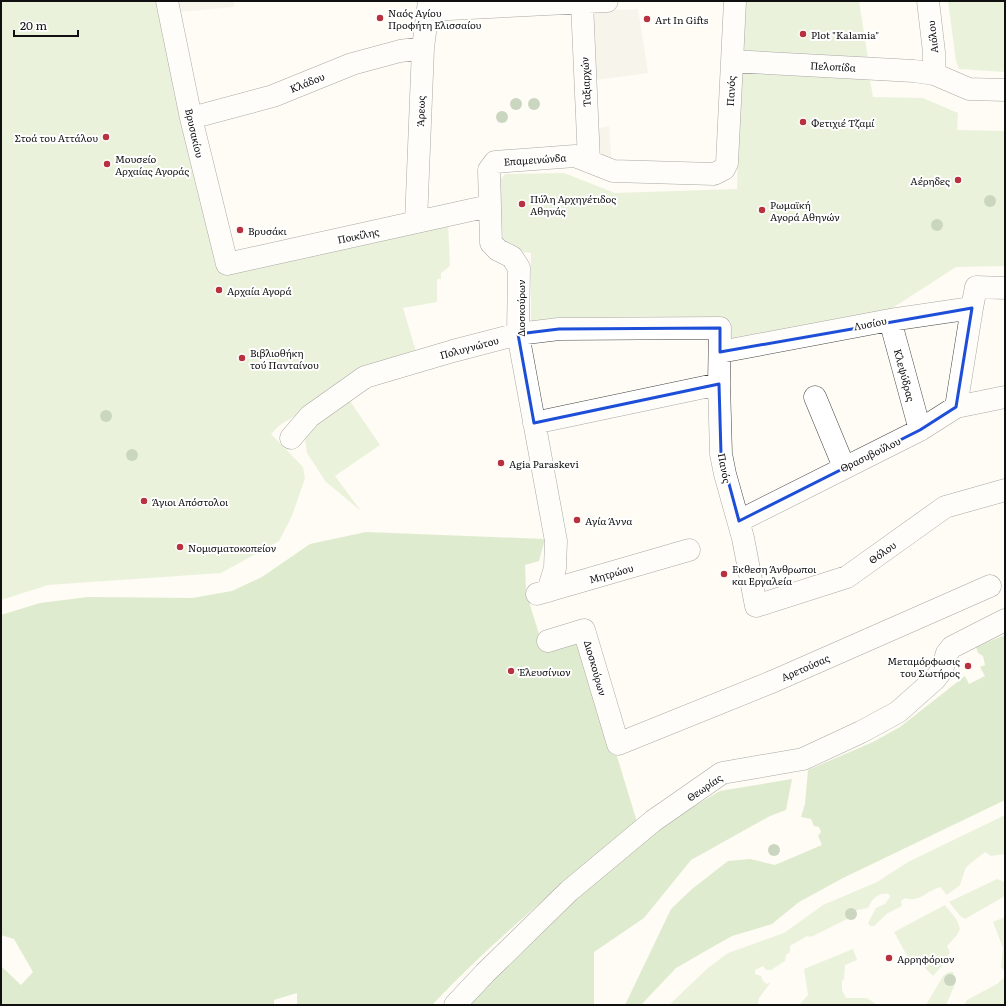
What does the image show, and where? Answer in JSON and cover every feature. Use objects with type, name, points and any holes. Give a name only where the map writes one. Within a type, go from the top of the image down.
[{"type":"street","name":"Βρυσακίου","points":[[167,1],[191,118],[227,264]]},
{"type":"street","points":[[429,5],[582,3],[607,1]]},
{"type":"street","name":"Πανός","points":[[714,174],[724,169],[727,163],[735,1]]},
{"type":"street","name":"Αιόλου","points":[[928,1],[934,52],[934,74]]},
{"type":"street","name":"Ταξιαρχών","points":[[582,3],[589,161]]},
{"type":"street","name":"Άρεως","points":[[416,222],[423,48],[429,5]]},
{"type":"street","name":"Κλάδου","points":[[191,118],[273,96],[352,64],[400,51],[423,48]]},
{"type":"street","name":"Πελοπίδα","points":[[732,61],[914,70],[934,74],[969,89],[1005,90]]},
{"type":"street","name":"Επαμεινώνδα","points":[[489,206],[489,170],[495,162],[574,156],[613,171],[714,174]]},
{"type":"street","name":"Ποικίλης","points":[[227,264],[489,206]]},
{"type":"street","name":"Διοσκούρων","points":[[489,206],[491,243],[498,250],[512,257],[519,268],[518,334],[556,541],[555,568],[541,593]]},
{"type":"street","points":[[956,407],[976,287],[1005,288]]},
{"type":"street","name":"Λυσίου","points":[[720,352],[890,320],[972,308]]},
{"type":"street","name":"Κλεψύδρας","points":[[890,320],[920,430]]},
{"type":"street","name":"Πολυγνώτου","points":[[292,438],[310,416],[365,377],[453,351],[518,334],[559,328],[720,328]]},
{"type":"street","name":"Πανός","points":[[720,328],[719,384],[721,454],[725,474],[739,521],[756,606]]},
{"type":"street","points":[[534,423],[719,384]]},
{"type":"street","points":[[815,397],[844,467]]},
{"type":"street","name":"Θρασυβούλου","points":[[739,521],[920,430],[956,407],[1005,397]]},
{"type":"street","name":"Θόλου","points":[[756,606],[847,577],[945,507],[1005,490]]},
{"type":"street","name":"Μητρώου","points":[[541,593],[689,550]]},
{"type":"street","name":"Αρετούσας","points":[[618,744],[774,681],[990,586]]},
{"type":"street","name":"Θεωρίας","points":[[455,1005],[485,973],[570,891],[653,821],[722,773],[803,759],[861,732],[898,712],[935,680],[942,670],[947,653],[952,647],[1005,620]]},
{"type":"street","name":"Διοσκούρων","points":[[548,641],[584,630],[618,744]]},
{"type":"highlighted area","points":[[972,308],[956,407],[920,430],[739,521],[721,454],[719,384],[534,423],[518,334],[559,329],[720,328],[720,352]]},
{"type":"green space","name":"Αρχαία Αγορά","points":[[1,1],[157,1],[192,172],[221,273],[448,223],[450,266],[441,273],[441,279],[437,279],[437,302],[403,308],[417,355],[313,405],[280,425],[271,434],[303,467],[305,478],[292,516],[279,541],[221,573],[48,585],[1,600]]},
{"type":"green space","name":"Plot \"Kalamia\"","points":[[744,1],[859,1],[868,58],[741,52]]},
{"type":"green space","points":[[948,1],[1005,1],[1005,72],[959,69],[956,61]]},
{"type":"green space","points":[[740,73],[834,77],[869,75],[873,97],[923,98],[958,113],[957,130],[1005,131],[1005,266],[956,267],[880,316],[731,344],[731,321],[531,321],[531,253],[504,250],[498,183],[505,174],[564,173],[615,193],[737,189]]},
{"type":"green space","points":[[350,401],[380,445],[335,476],[361,511],[326,482],[307,453],[304,432]]},
{"type":"green space","points":[[366,532],[545,539],[539,561],[525,565],[526,592],[543,647],[580,635],[637,822],[506,933],[432,1005],[297,1005],[297,993],[274,1000],[274,1005],[1,1005],[1,966],[21,985],[33,972],[14,939],[1,935],[1,615],[40,603],[88,597],[192,598],[232,591],[262,577],[310,544]]},
{"type":"green space","points":[[1005,635],[1005,800],[843,878],[799,902],[772,924],[732,936],[676,968],[641,1005],[625,1005],[671,909],[692,889],[728,861],[750,859],[775,865],[822,845],[818,836],[821,832],[819,827],[814,826],[811,819],[801,817],[805,804],[808,770],[873,742],[900,727],[965,676],[969,684],[985,676],[980,667],[985,665],[983,656],[978,653],[976,647]]},
{"type":"green space","points":[[792,779],[786,810],[770,816],[691,860],[644,918],[594,952],[594,1005],[467,1005],[564,908],[646,834],[720,791]]},
{"type":"green space","points":[[1005,815],[1005,854],[991,856],[985,852],[966,867],[960,885],[947,895],[940,887],[919,898],[905,898],[901,901],[902,906],[888,913],[874,926],[870,926],[868,923],[876,908],[885,904],[890,897],[889,894],[882,894],[871,902],[868,908],[857,910],[849,918],[811,937],[807,936],[790,946],[790,952],[786,955],[785,961],[771,970],[766,970],[763,966],[755,970],[755,974],[761,976],[763,981],[767,984],[771,982],[759,998],[758,1005],[669,1005],[708,968],[728,953],[784,933],[823,905],[877,882],[908,862]]},
{"type":"green space","points":[[997,879],[1005,882],[1005,896],[965,919],[960,916],[949,902]]},
{"type":"green space","points":[[945,905],[957,920],[960,929],[957,935],[947,946],[950,952],[942,966],[933,976],[922,965],[910,961],[894,932]]},
{"type":"green space","points":[[1005,917],[1005,972],[1001,967],[1003,948],[993,922]]},
{"type":"green space","points":[[853,949],[857,960],[845,965],[842,990],[846,998],[867,998],[877,1005],[799,1005],[808,995],[804,969]]},
{"type":"green space","points":[[949,972],[953,972],[956,982],[946,1005],[926,1005],[943,976]]},
{"type":"green space","points":[[1005,977],[1005,1005],[964,1005],[967,1000],[997,984]]},
{"type":"shaded area","points":[[179,1],[234,1],[234,7],[180,12]]},
{"type":"shaded area","points":[[638,9],[648,73],[596,80],[596,129],[609,126],[612,163],[602,159],[599,141],[580,140],[577,12]]},
{"type":"place","name":"Ναός Αγίου Προφήτη Ελισσαίου","points":[[380,18]]},
{"type":"place","name":"Art In Gifts","points":[[647,19]]},
{"type":"place","name":"Plot \"Kalamia\"","points":[[803,34]]},
{"type":"place","name":"Φετιχιέ Τζαμί","points":[[803,122]]},
{"type":"place","name":"Στοά του Αττάλου","points":[[106,137]]},
{"type":"place","name":"Μουσείο Αρχαίας Αγοράς","points":[[107,164]]},
{"type":"place","name":"Αέρηδες","points":[[958,180]]},
{"type":"place","name":"Πύλη Αρχηγέτιδος Αθηνάς","points":[[522,204]]},
{"type":"place","name":"Ρωμαϊκή Αγορά Αθηνών","points":[[762,210]]},
{"type":"place","name":"Βρυσάκι","points":[[240,230]]},
{"type":"place","name":"Αρχαία Αγορά","points":[[219,290]]},
{"type":"place","name":"Βιβλιοθήκη τού Πανταίνου","points":[[242,358]]},
{"type":"place","name":"Agia Paraskevi","points":[[501,463]]},
{"type":"place","name":"Άγιοι Απόστολοι","points":[[144,501]]},
{"type":"place","name":"Αγία Άννα","points":[[577,520]]},
{"type":"place","name":"Νομισματοκοπείον","points":[[180,547]]},
{"type":"place","name":"Εκθεση Άνθρωποι και Εργαλεία","points":[[724,574]]},
{"type":"place","name":"Μεταμόρφωσις του Σωτήρος","points":[[968,666]]},
{"type":"place","name":"Ἐλευσίνιον","points":[[511,671]]},
{"type":"place","name":"Αρρηφόριον","points":[[889,958]]}]
